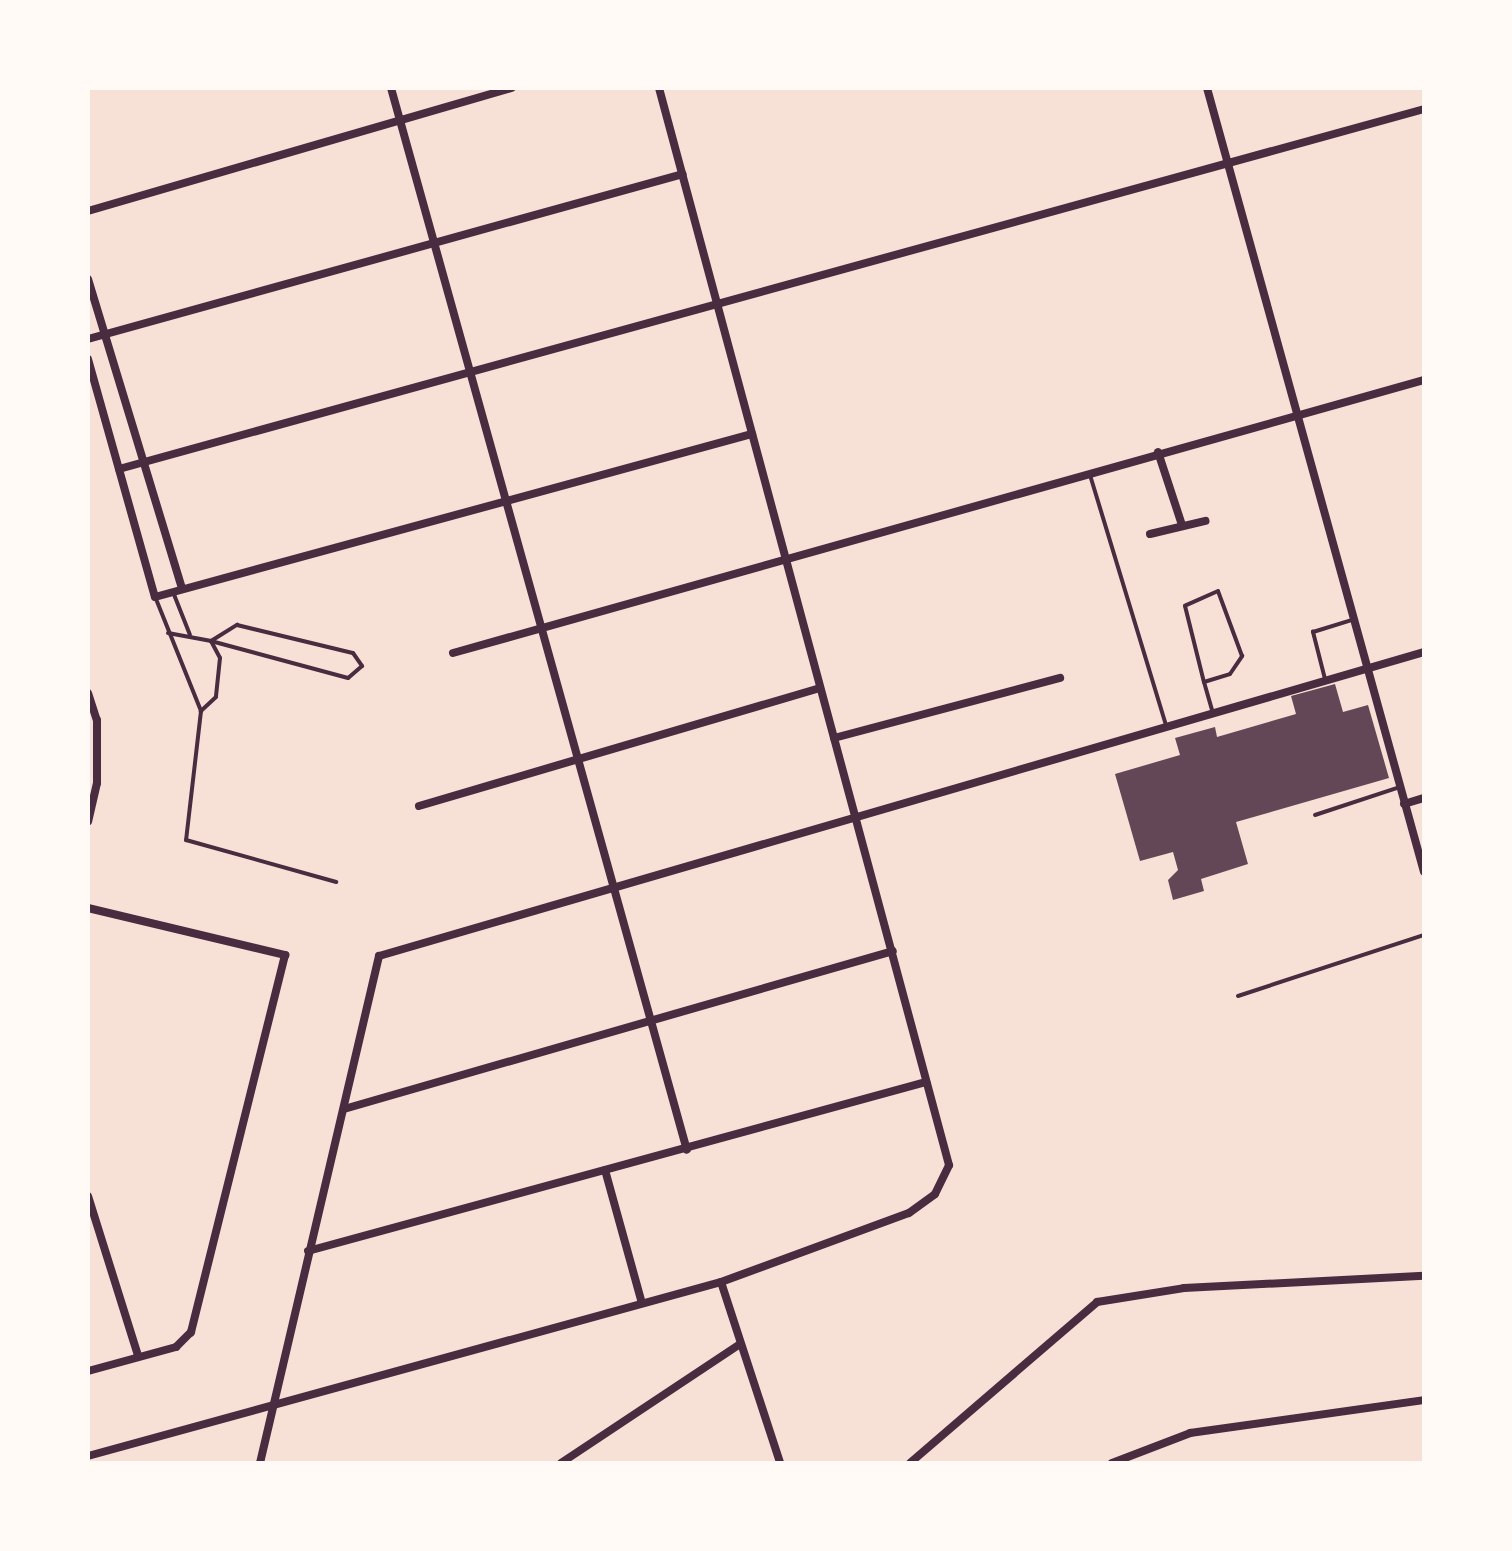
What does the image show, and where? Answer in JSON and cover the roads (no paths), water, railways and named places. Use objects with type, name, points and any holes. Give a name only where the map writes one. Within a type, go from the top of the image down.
[{"type":"street","points":[[391,88],[687,1150]]},
{"type":"street","points":[[88,211],[398,117],[512,88]]},
{"type":"street","points":[[88,1456],[274,1400],[721,1282],[909,1213],[935,1194],[949,1165],[857,813],[820,688],[659,88]]},
{"type":"street","points":[[1207,88],[1294,417],[1424,872]]},
{"type":"street","points":[[119,469],[471,368],[718,304],[1424,109]]},
{"type":"street","points":[[88,339],[683,174]]},
{"type":"street","points":[[88,279],[144,462],[178,590]]},
{"type":"street","points":[[88,359],[155,597],[507,497],[752,434]]},
{"type":"street","points":[[453,653],[787,563],[1158,452],[1424,380]]},
{"type":"street","points":[[1158,452],[1182,525]]},
{"type":"street","points":[[1150,534],[1205,521]]},
{"type":"street","points":[[260,1463],[379,956],[614,892],[857,813],[1424,652]]},
{"type":"street","points":[[834,738],[1060,678]]},
{"type":"street","points":[[419,806],[576,757],[820,688]]},
{"type":"street","points":[[88,693],[97,720],[97,783],[88,821]]},
{"type":"street","points":[[1404,804],[1424,798]]},
{"type":"street","points":[[88,908],[285,955],[191,1332],[176,1347],[88,1371]]},
{"type":"street","points":[[344,1109],[893,951]]},
{"type":"street","points":[[308,1251],[687,1150],[926,1082]]},
{"type":"street","points":[[605,1170],[642,1303]]},
{"type":"street","points":[[88,1196],[91,1216],[138,1356]]},
{"type":"street","points":[[910,1463],[1097,1302],[1184,1288],[1424,1276]]},
{"type":"street","points":[[721,1282],[780,1463]]},
{"type":"street","points":[[561,1463],[740,1344]]},
{"type":"street","points":[[1112,1463],[1190,1433],[1424,1400]]},
{"type":"lane","points":[[1089,473],[1166,725]]},
{"type":"lane","points":[[178,590],[190,635]]},
{"type":"lane","points":[[1204,682],[1230,674],[1242,656],[1218,591],[1185,606],[1204,682],[1212,710]]},
{"type":"lane","points":[[155,597],[201,711],[186,840],[336,882]]},
{"type":"lane","points":[[1325,680],[1313,632],[1352,620]]},
{"type":"lane","points":[[168,633],[190,635],[211,641],[348,678],[362,666],[353,653],[237,625],[211,641]]},
{"type":"lane","points":[[201,711],[216,697],[222,674],[211,641]]},
{"type":"lane","points":[[1315,815],[1400,787]]},
{"type":"lane","points":[[1238,996],[1424,935]]}]
